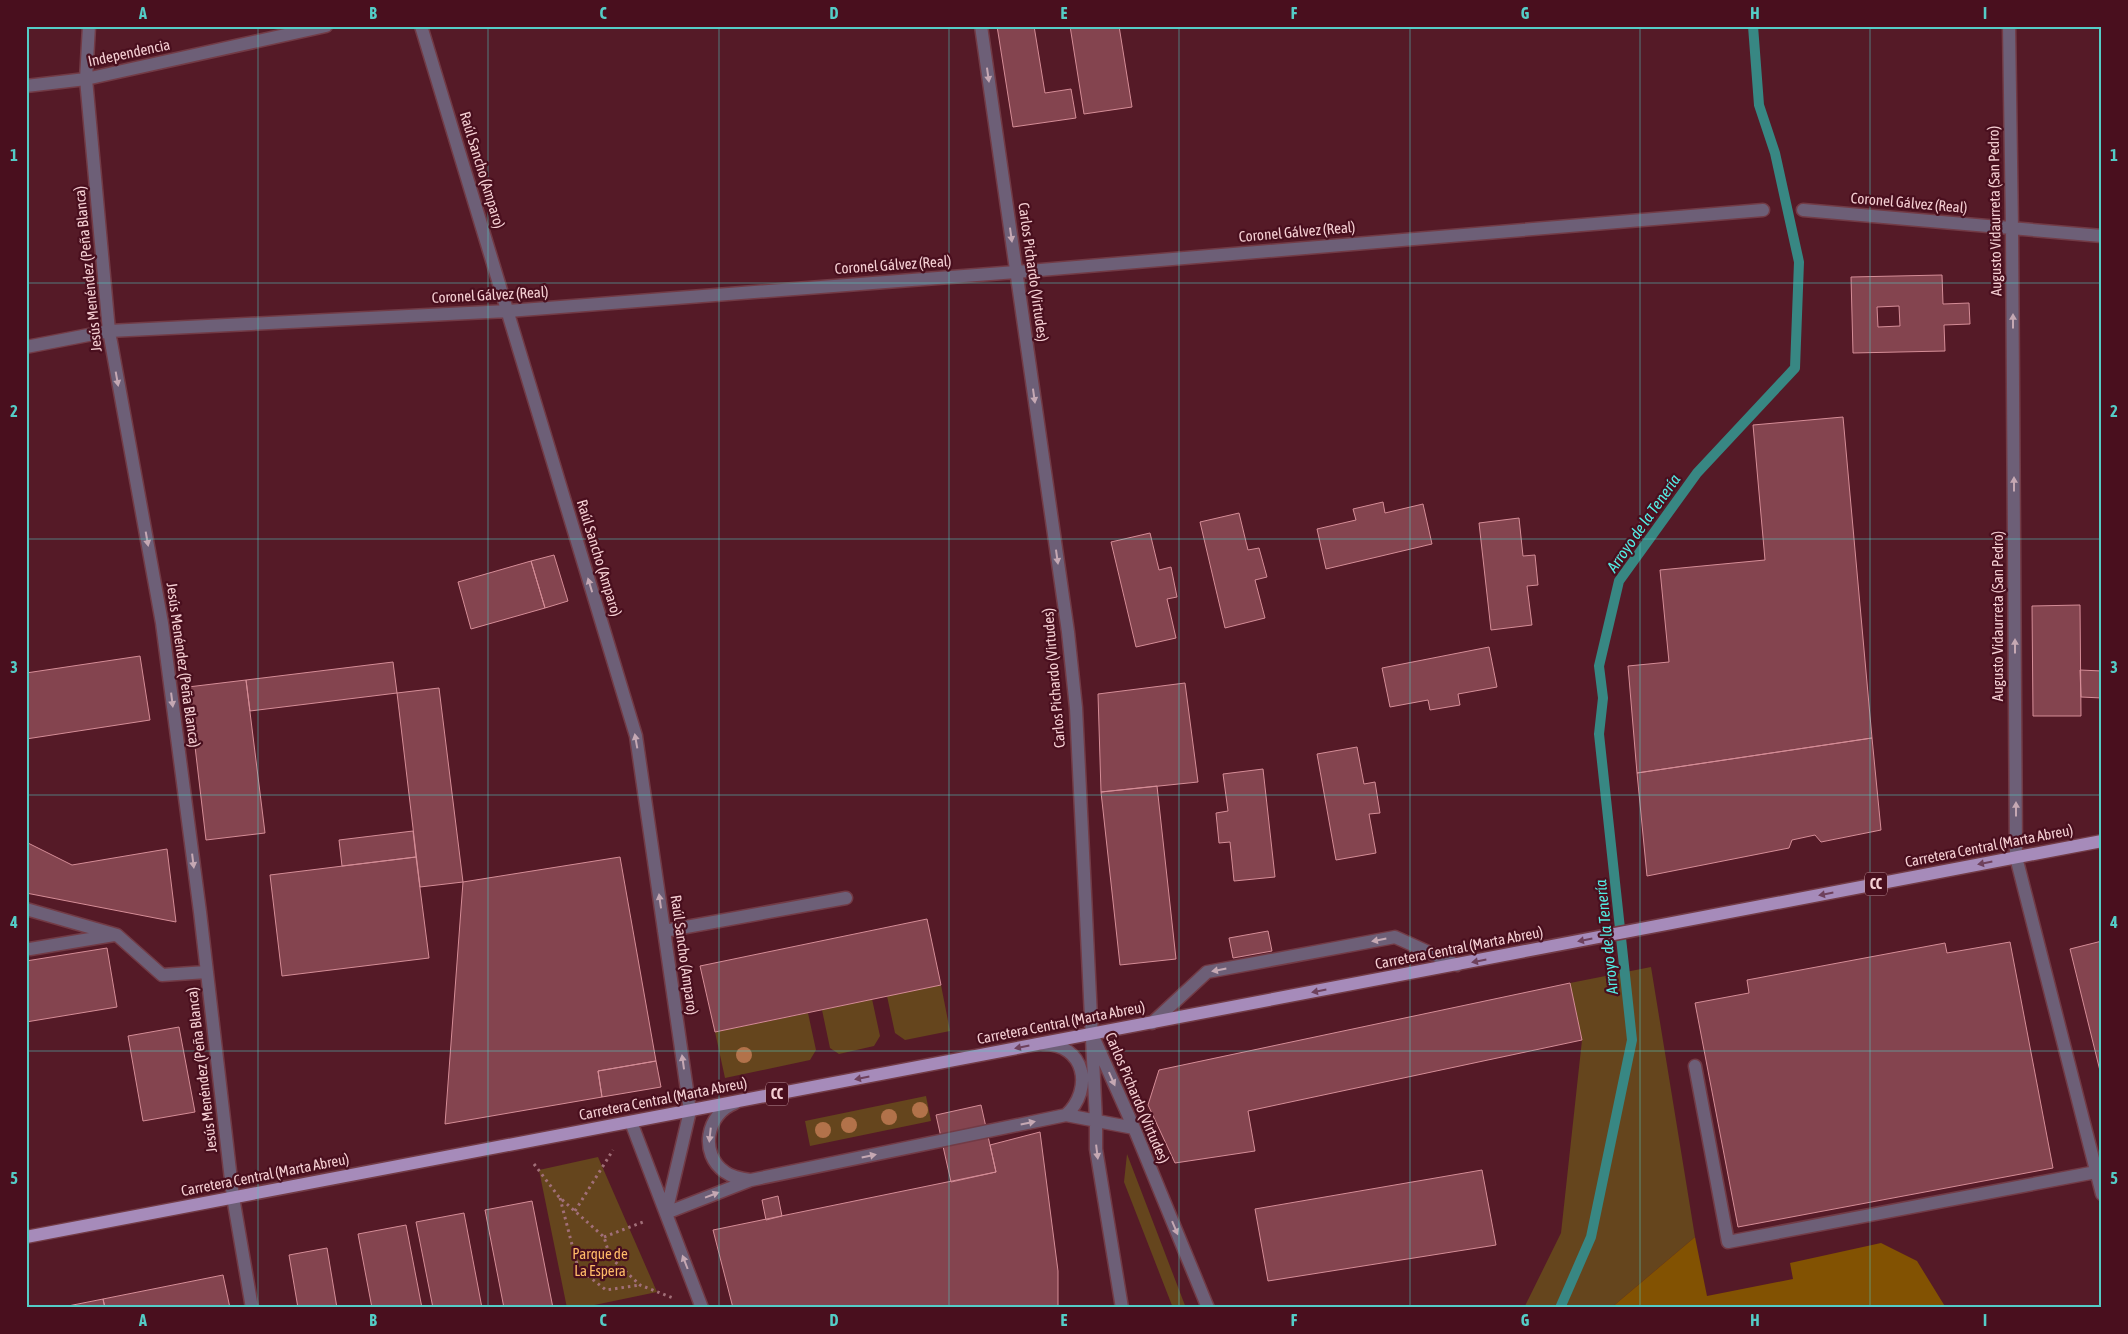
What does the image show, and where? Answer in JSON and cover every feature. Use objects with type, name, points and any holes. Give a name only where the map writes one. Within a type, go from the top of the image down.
[{"type":"main road","name":"Carretera Central (Marta Abreu)","points":[[26,1237],[2102,841]]},
{"type":"street","name":"Jesús Menéndez (Peña Blanca)","points":[[89,26],[86,79],[109,331],[162,623],[207,972],[233,1197],[252,1308]]},
{"type":"street","name":"Independencia","points":[[26,86],[86,79],[326,26]]},
{"type":"street","name":"Raúl Sancho (Amparo)","points":[[421,26],[636,736],[690,1110]]},
{"type":"street","name":"Carlos Pichardo (Virtudes)","points":[[981,26],[1068,632],[1076,708],[1092,1034],[1134,1128],[1208,1308]]},
{"type":"street","name":"Augusto Vidaurreta (San Pedro)","points":[[2009,26],[2016,857],[2102,1194]]},
{"type":"street","name":"Coronel Gálvez (Real)","points":[[26,348],[109,331],[508,311],[1016,272],[1763,210]]},
{"type":"street","name":"Coronel Gálvez (Real)","points":[[1803,210],[2102,236]]},
{"type":"street","points":[[664,931],[846,898]]},
{"type":"street","points":[[26,909],[117,935],[162,975],[207,972]]},
{"type":"street","points":[[30,949],[117,935]]},
{"type":"street","points":[[1152,1023],[1207,972],[1395,937],[1457,965]]},
{"type":"street","points":[[1092,1034],[1096,1149],[1122,1308]]},
{"type":"street","points":[[1042,1044],[1053,1044],[1065,1049],[1075,1058],[1081,1070],[1083,1083],[1080,1095],[1074,1107],[1066,1114]]},
{"type":"street","points":[[1695,1066],[1728,1242],[2096,1172]]},
{"type":"street","points":[[739,1102],[727,1106],[717,1114],[711,1126],[708,1139],[710,1152],[716,1163],[726,1172],[738,1178],[752,1180]]},
{"type":"street","points":[[666,1213],[690,1110]]},
{"type":"street","points":[[666,1213],[752,1180],[1066,1114],[1134,1128]]},
{"type":"street","points":[[631,1122],[702,1308]]},
{"type":"path","points":[[575,1211],[631,1122]]},
{"type":"path","points":[[519,1144],[559,1197],[604,1237],[610,1257],[640,1285],[674,1298]]},
{"type":"path","points":[[559,1197],[578,1268],[606,1290],[640,1285]]},
{"type":"path","points":[[604,1237],[666,1213]]},
{"type":"green space","points":[[1651,967],[1695,1237],[1611,1308],[1524,1308],[1561,1233],[1582,1040],[1570,983]]},
{"type":"green space","points":[[941,985],[950,1031],[905,1040],[895,1033],[887,996]]},
{"type":"green space","points":[[872,999],[880,1036],[874,1046],[839,1054],[830,1048],[822,1010]]},
{"type":"green space","points":[[808,1013],[816,1050],[810,1060],[725,1078],[715,1032]]},
{"type":"green space","points":[[926,1096],[931,1121],[810,1146],[805,1121]]},
{"type":"green space","points":[[1127,1154],[1186,1308],[1173,1308],[1124,1182]]},
{"type":"green space","name":"Parque de La Espera","points":[[598,1157],[657,1292],[580,1308],[567,1308],[539,1170]]},
{"type":"shaded area","points":[[1695,1237],[1707,1296],[1793,1279],[1790,1263],[1881,1243],[1917,1261],[1946,1308],[1611,1308]]},
{"type":"building","points":[[997,26],[1034,26],[1045,93],[1071,89],[1076,118],[1013,127]]},
{"type":"building","points":[[1070,26],[1119,26],[1132,107],[1084,114]]},
{"type":"building","points":[[1942,275],[1943,304],[1969,303],[1970,324],[1944,325],[1945,351],[1853,353],[1851,277]],"holes":[[[1899,306],[1900,326],[1878,327],[1877,307]]]},
{"type":"building","points":[[1843,417],[1872,738],[1637,773],[1628,666],[1669,662],[1660,570],[1765,560],[1753,425]]},
{"type":"building","points":[[1383,502],[1385,513],[1423,504],[1432,544],[1326,569],[1317,529],[1356,520],[1353,509]]},
{"type":"building","points":[[1239,513],[1248,550],[1259,548],[1267,577],[1255,580],[1265,618],[1225,628],[1200,522]]},
{"type":"building","points":[[1519,518],[1523,556],[1535,555],[1538,585],[1527,586],[1532,625],[1491,630],[1479,523]]},
{"type":"building","points":[[1150,533],[1159,570],[1171,567],[1177,597],[1167,599],[1176,638],[1136,647],[1111,542]]},
{"type":"building","points":[[554,555],[568,601],[545,608],[531,561]]},
{"type":"building","points":[[531,561],[545,608],[471,629],[458,582]]},
{"type":"building","points":[[2080,605],[2081,716],[2033,716],[2032,606]]},
{"type":"building","points":[[1489,647],[1497,687],[1458,694],[1460,705],[1430,710],[1428,700],[1390,707],[1382,668]]},
{"type":"building","points":[[140,656],[150,720],[26,739],[26,673]]},
{"type":"building","points":[[393,662],[397,693],[250,711],[246,680]]},
{"type":"building","points":[[2080,670],[2102,671],[2102,698],[2081,697]]},
{"type":"building","points":[[246,680],[265,833],[206,840],[188,687]]},
{"type":"building","points":[[1185,683],[1198,782],[1101,792],[1098,694]]},
{"type":"building","points":[[439,688],[463,882],[420,887],[397,693]]},
{"type":"building","points":[[1872,738],[1881,830],[1821,842],[1815,835],[1792,840],[1789,848],[1647,876],[1637,773]]},
{"type":"building","points":[[1357,747],[1364,784],[1375,782],[1380,813],[1369,814],[1376,853],[1336,860],[1317,754]]},
{"type":"building","points":[[1263,769],[1275,877],[1234,881],[1230,842],[1219,843],[1216,813],[1228,811],[1223,774]]},
{"type":"building","points":[[1157,786],[1176,959],[1120,965],[1101,792]]},
{"type":"building","points":[[413,831],[416,857],[342,866],[339,840]]},
{"type":"building","points":[[26,842],[72,865],[167,849],[176,922],[26,893]]},
{"type":"building","points":[[416,857],[429,958],[282,976],[270,875]]},
{"type":"building","points":[[620,857],[656,1061],[598,1071],[602,1097],[445,1124],[463,882]]},
{"type":"building","points":[[927,919],[941,985],[715,1032],[700,966]]},
{"type":"building","points":[[1268,931],[1272,951],[1233,958],[1229,938]]},
{"type":"building","points":[[2102,941],[2102,1079],[2070,949]]},
{"type":"building","points":[[2010,942],[2053,1168],[1738,1227],[1695,1003],[1749,993],[1747,980],[1945,943],[1947,953]]},
{"type":"building","points":[[107,948],[117,1007],[26,1022],[26,961]]},
{"type":"building","points":[[1570,983],[1582,1040],[1248,1111],[1255,1151],[1175,1163],[1148,1105],[1159,1070]]},
{"type":"building","points":[[179,1027],[195,1112],[143,1121],[128,1036]]},
{"type":"building","points":[[656,1061],[661,1087],[602,1097],[598,1071]]},
{"type":"building","points":[[981,1105],[996,1172],[951,1182],[936,1115]]},
{"type":"building","points":[[1040,1132],[1058,1271],[1058,1308],[733,1308],[713,1230],[996,1172],[990,1145]]},
{"type":"building","points":[[1482,1170],[1496,1245],[1268,1281],[1255,1209]]},
{"type":"building","points":[[778,1196],[782,1216],[766,1220],[762,1200]]},
{"type":"building","points":[[532,1201],[553,1308],[504,1308],[485,1210]]},
{"type":"building","points":[[464,1213],[482,1308],[433,1308],[416,1222]]},
{"type":"building","points":[[406,1225],[422,1308],[372,1308],[358,1234]]},
{"type":"building","points":[[327,1248],[337,1308],[298,1308],[289,1255]]},
{"type":"building","points":[[223,1275],[230,1308],[105,1308],[103,1299]]},
{"type":"building","points":[[103,1299],[105,1308],[58,1308]]},
{"type":"waterway","name":"Arroyo de la Tenería","points":[[1560,1308],[1591,1237],[1632,1040],[1599,734],[1603,698],[1599,666],[1619,581],[1697,473],[1795,368],[1799,262],[1775,153],[1759,105],[1753,26]]}]
